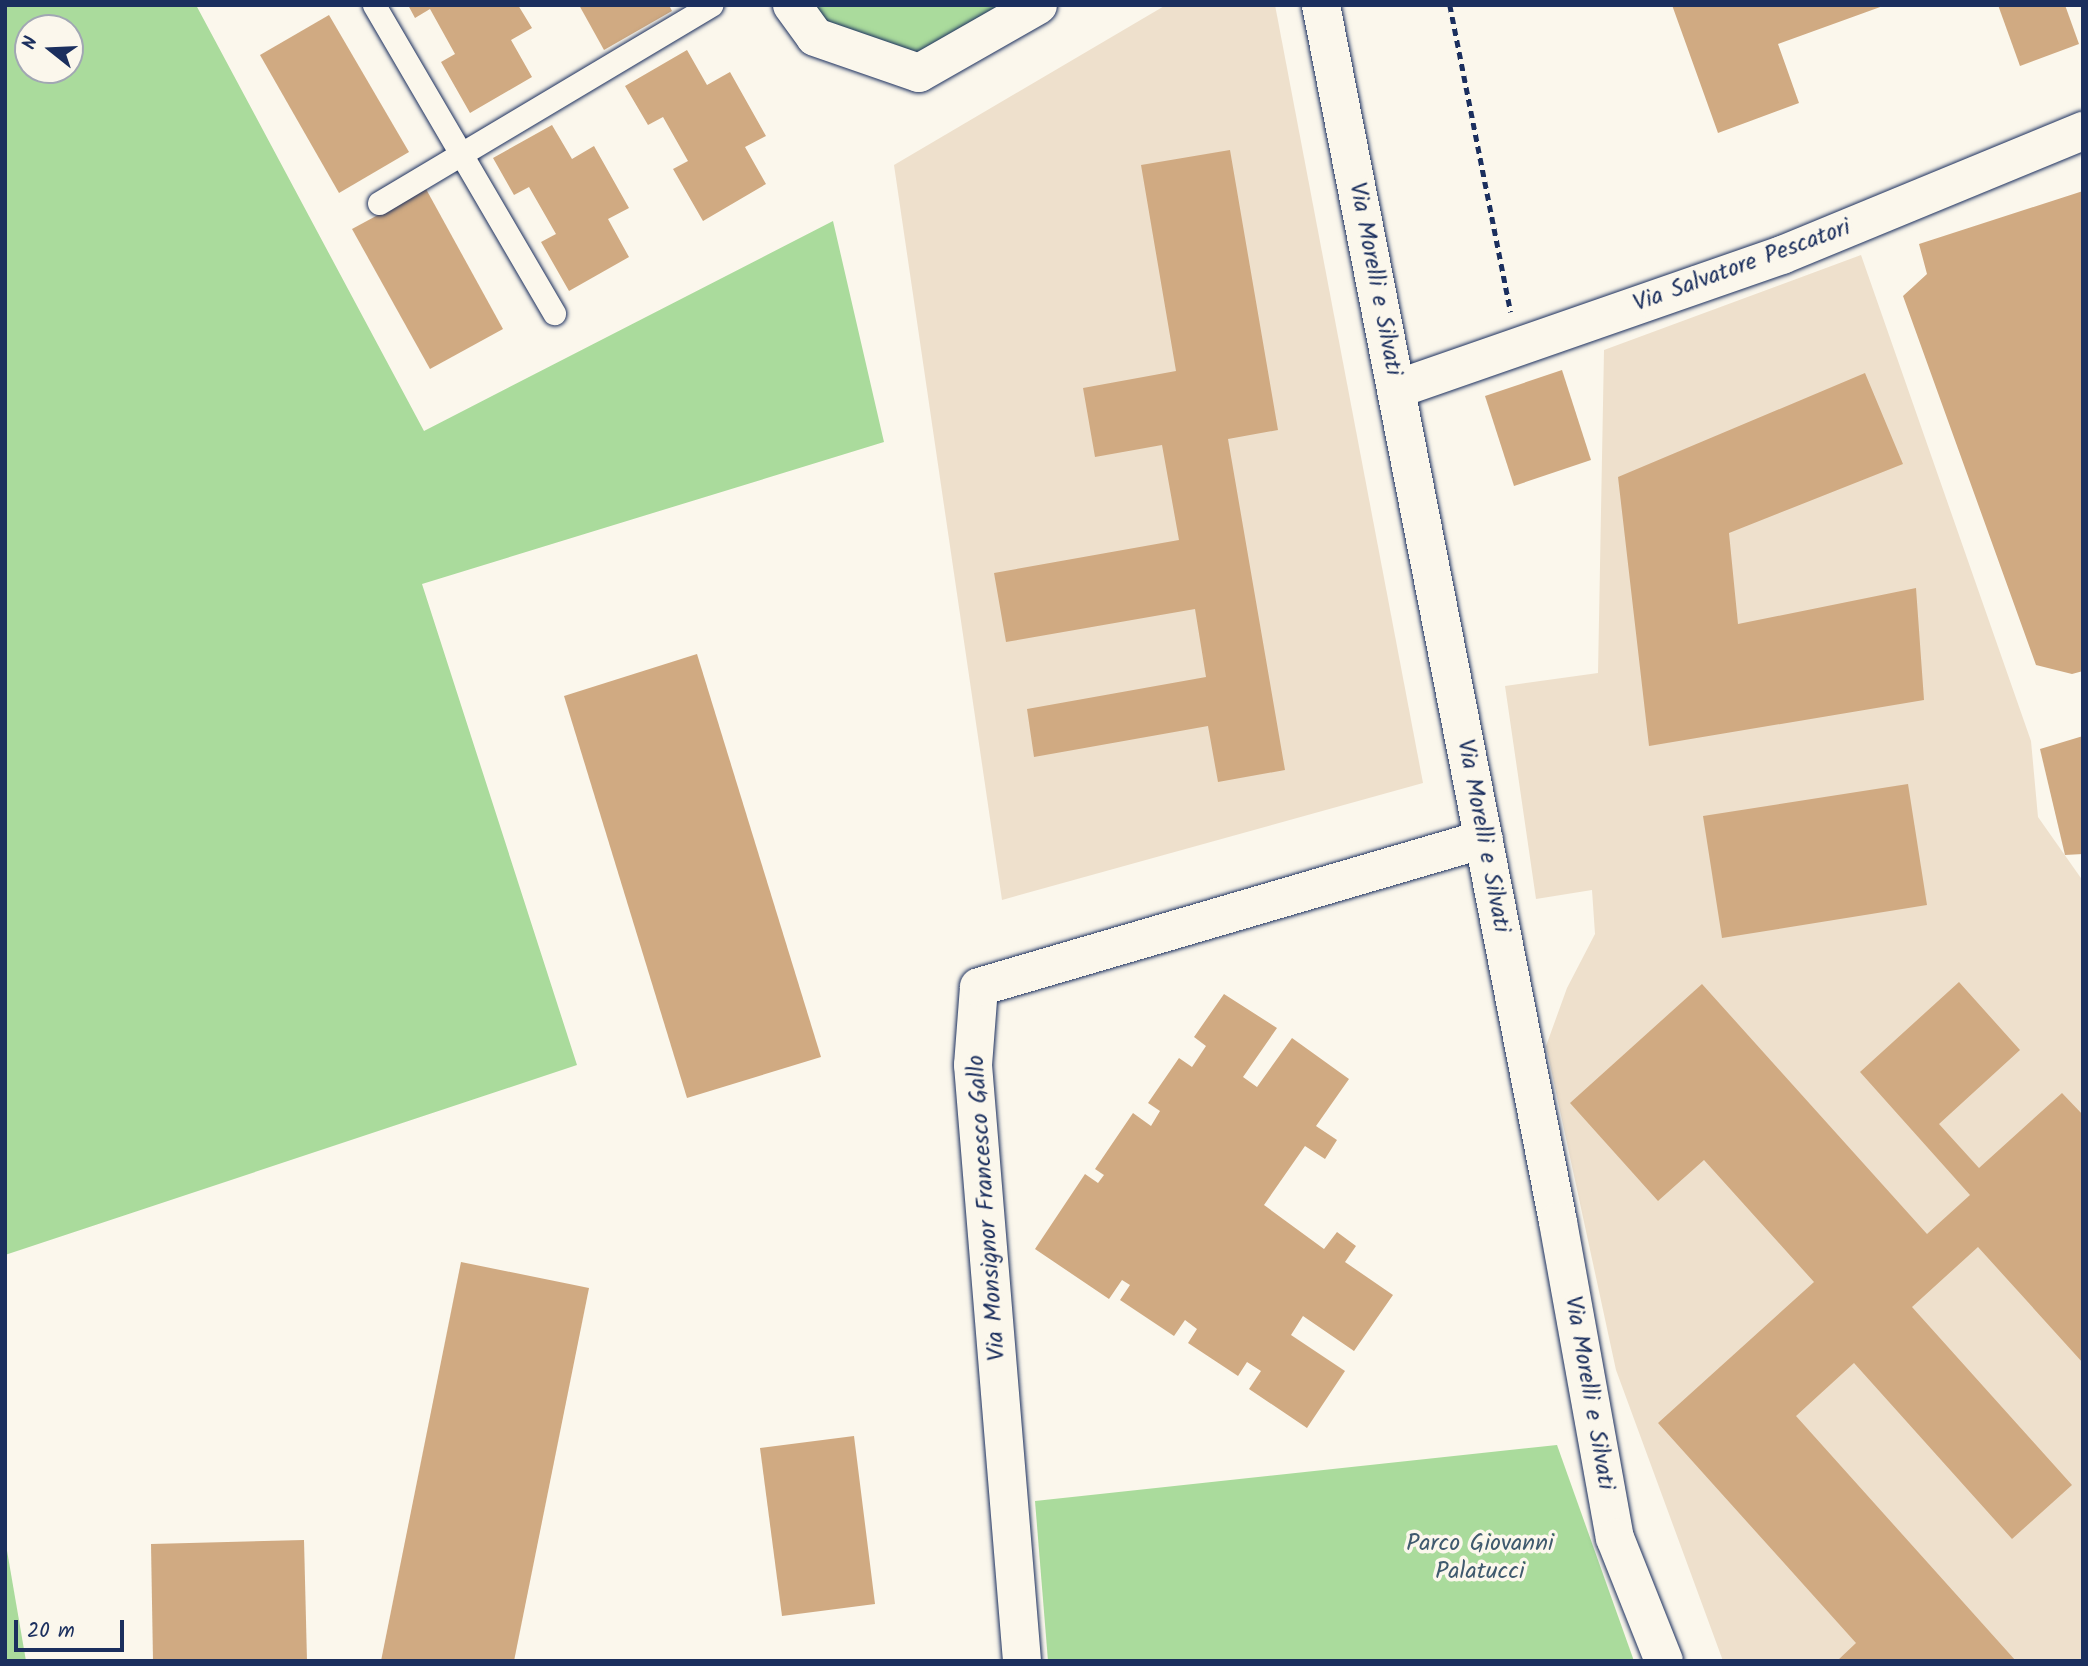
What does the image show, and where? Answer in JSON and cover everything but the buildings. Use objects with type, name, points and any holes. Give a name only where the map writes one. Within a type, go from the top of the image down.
[{"type":"street","points":[[792,5],[816,37],[919,73],[1038,5]]},
{"type":"street","name":"Via Morelli e Silvati","points":[[1321,5],[1484,839],[1615,1538],[1664,1661]]},
{"type":"street","name":"Via Salvatore Pescatori","points":[[1397,389],[1782,255],[2083,131]]},
{"type":"street","name":"Via Monsignor Francesco Gallo","points":[[1022,1661],[973,1065],[979,987],[1484,839]]},
{"type":"lane","points":[[374,5],[554,313]]},
{"type":"lane","points":[[379,203],[711,5]]},
{"type":"path","points":[[1450,5],[1518,347]]},
{"type":"shaded area","points":[[1166,5],[1275,5],[1423,783],[1002,900],[894,165]]},
{"type":"shaded area","points":[[1861,255],[2031,741],[2038,817],[2083,881],[2083,1661],[1723,1661],[1616,1370],[1546,1046],[1567,988],[1595,934],[1592,890],[1536,899],[1505,686],[1598,673],[1604,350]]},
{"type":"green space","points":[[5,5],[196,5],[424,431],[833,221],[884,442],[422,584],[577,1065],[5,1255]]},
{"type":"green space","points":[[792,5],[1038,5],[919,73]]},
{"type":"green space","name":"Parco Giovanni Palatucci","points":[[1557,1445],[1634,1661],[1048,1661],[1035,1501]]},
{"type":"green space","points":[[5,1539],[26,1661],[5,1661]]}]
